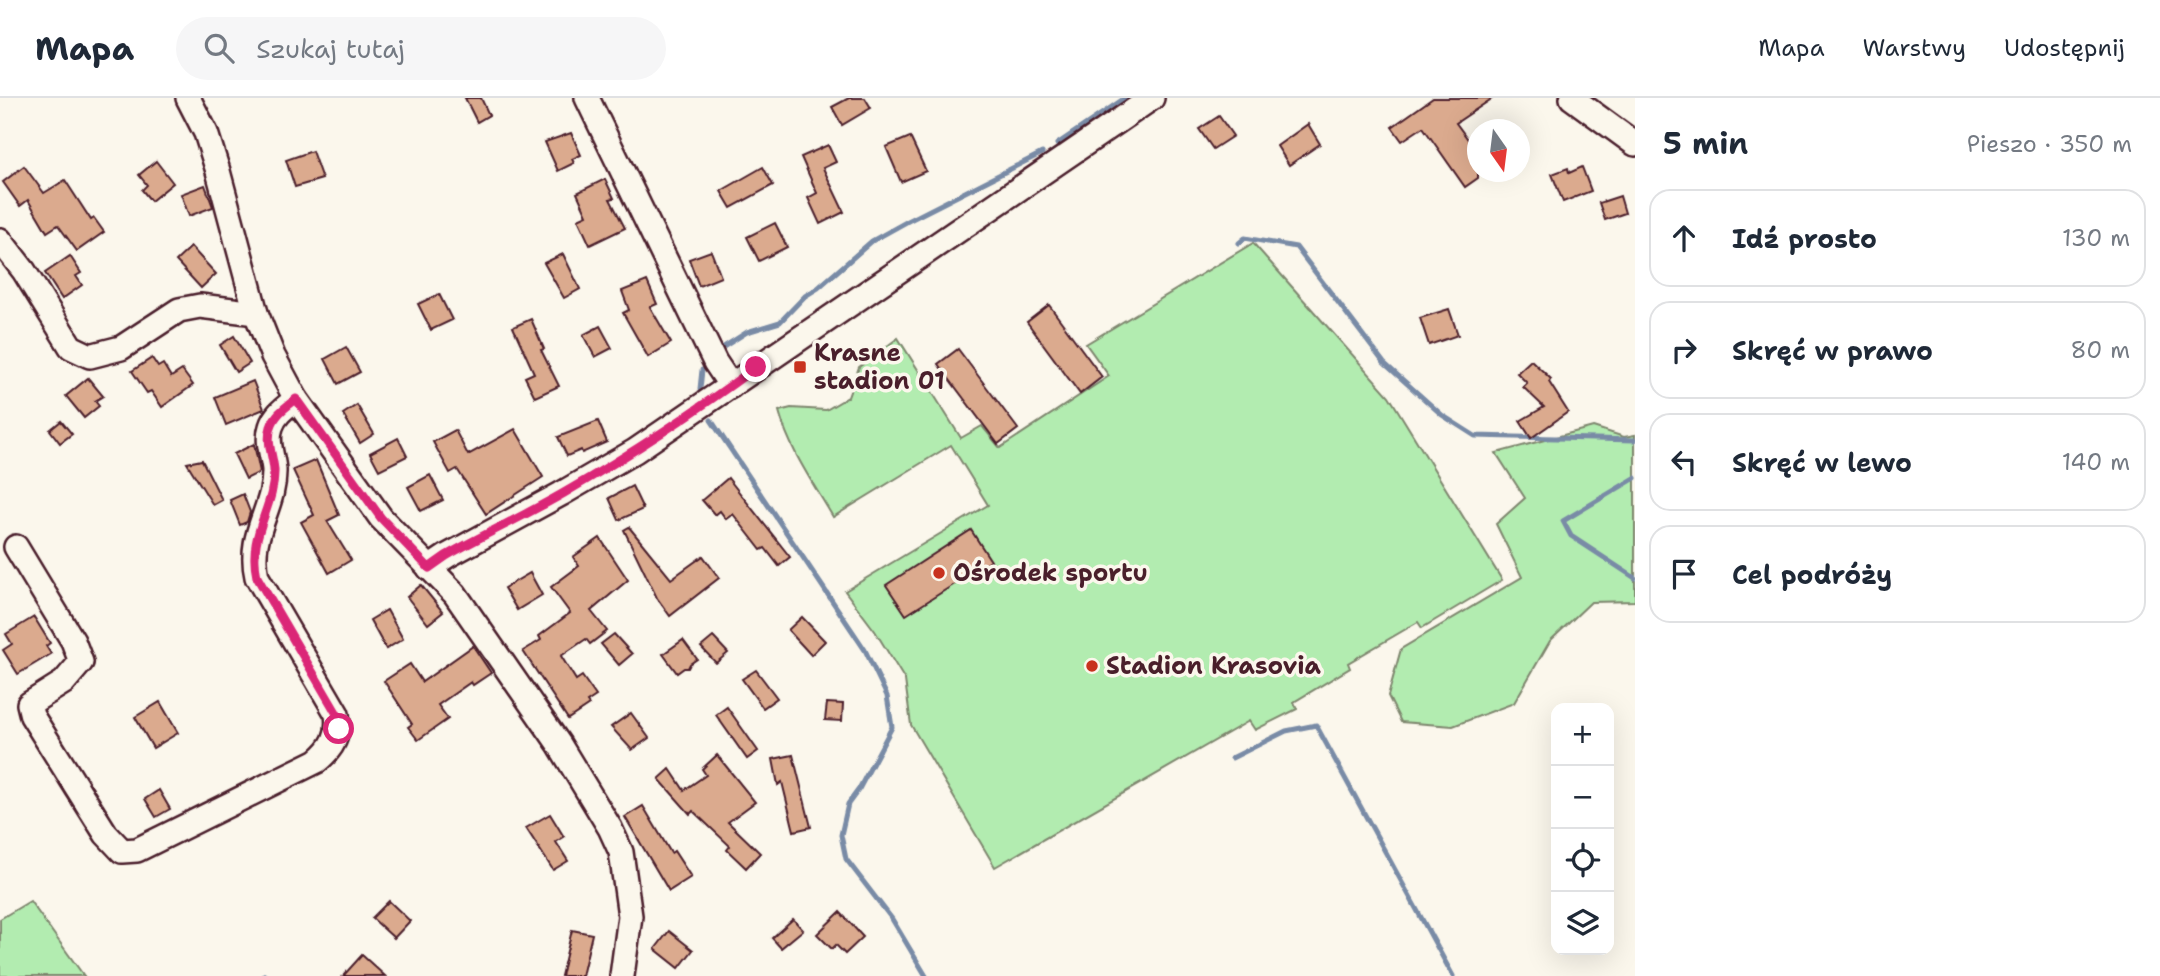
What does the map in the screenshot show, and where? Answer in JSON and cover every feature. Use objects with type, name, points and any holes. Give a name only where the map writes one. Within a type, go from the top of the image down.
[{"type":"street","points":[[188,98],[206,133],[256,313],[273,356],[296,399],[381,518],[455,594],[512,673],[610,828],[621,852],[630,916],[622,976]]},
{"type":"street","points":[[587,98],[715,362],[731,386]]},
{"type":"street","points":[[429,568],[625,457],[1152,98]]},
{"type":"street","points":[[1572,98],[1635,144]]},
{"type":"street","points":[[0,240],[24,271],[71,347],[90,356],[121,348],[178,310],[200,306],[256,313]]},
{"type":"street","points":[[16,547],[73,641],[81,662],[64,682],[29,704],[32,716],[106,834],[122,851],[137,850],[317,761],[330,750],[336,738],[339,729],[337,714],[257,577],[253,559],[274,472],[269,442],[271,428],[277,415],[296,399]]},
{"type":"green space","points":[[1253,243],[1389,396],[1502,580],[1422,628],[1418,622],[1348,663],[1350,668],[1294,702],[1297,709],[1255,730],[1249,721],[995,867],[911,725],[905,680],[875,631],[845,591],[988,505],[951,445],[833,517],[795,452],[779,411],[791,408],[826,410],[848,397],[859,367],[898,338],[961,438],[982,426],[1000,448],[1109,376],[1086,344]]},
{"type":"green space","points":[[1593,427],[1624,437],[1635,435],[1635,601],[1591,602],[1550,641],[1514,703],[1453,726],[1401,722],[1388,696],[1401,649],[1522,577],[1496,524],[1525,498],[1496,453]]},
{"type":"green space","points":[[30,901],[84,976],[0,976],[0,919]]},
{"type":"building","points":[[465,98],[481,98],[489,115],[477,122]]},
{"type":"building","points":[[849,98],[865,98],[871,108],[842,125],[832,107]]},
{"type":"building","points":[[1433,98],[1493,98],[1456,123],[1467,138],[1467,182],[1472,182],[1465,187],[1423,127],[1402,141],[1392,127]]},
{"type":"building","points":[[1219,116],[1233,136],[1213,149],[1199,129]]},
{"type":"building","points":[[1308,124],[1320,144],[1289,165],[1277,146]]},
{"type":"building","points":[[571,133],[581,155],[572,159],[574,163],[558,171],[545,142]]},
{"type":"building","points":[[910,137],[926,171],[901,182],[886,147]]},
{"type":"building","points":[[828,145],[836,162],[823,168],[844,212],[820,224],[808,198],[817,193],[801,157]]},
{"type":"building","points":[[312,151],[322,179],[295,187],[286,160]]},
{"type":"building","points":[[156,161],[173,183],[151,201],[142,190],[147,185],[139,175]]},
{"type":"building","points":[[24,166],[44,193],[65,180],[91,220],[94,218],[104,232],[77,251],[58,225],[47,232],[28,200],[20,206],[3,182]]},
{"type":"building","points":[[763,167],[773,185],[731,208],[721,191]]},
{"type":"building","points":[[1582,167],[1591,191],[1563,202],[1552,174],[1568,168],[1569,173]]},
{"type":"building","points":[[605,179],[614,198],[610,199],[625,228],[590,245],[578,219],[587,215],[577,193]]},
{"type":"building","points":[[205,185],[213,207],[189,216],[181,194]]},
{"type":"building","points":[[1620,196],[1625,213],[1605,220],[1599,203]]},
{"type":"building","points":[[775,223],[787,247],[759,261],[747,237]]},
{"type":"building","points":[[191,247],[216,274],[201,288],[176,261]]},
{"type":"building","points":[[711,251],[721,277],[699,286],[689,259]]},
{"type":"building","points":[[563,254],[580,289],[564,298],[544,263]]},
{"type":"building","points":[[70,256],[81,273],[76,276],[82,285],[62,299],[45,273]]},
{"type":"building","points":[[647,281],[657,304],[650,307],[671,343],[648,357],[623,313],[629,310],[622,291]]},
{"type":"building","points":[[439,294],[452,320],[431,330],[418,304]]},
{"type":"building","points":[[1049,305],[1102,377],[1080,394],[1027,322]]},
{"type":"building","points":[[1449,309],[1458,335],[1429,345],[1420,318]]},
{"type":"building","points":[[531,319],[544,349],[541,350],[559,386],[535,397],[525,377],[534,373],[513,327]]},
{"type":"building","points":[[600,326],[612,348],[595,357],[583,335]]},
{"type":"building","points":[[234,336],[250,363],[236,372],[220,345]]},
{"type":"building","points":[[346,347],[360,372],[338,384],[325,359]]},
{"type":"building","points":[[958,349],[1018,429],[998,444],[938,364]]},
{"type":"building","points":[[152,358],[158,367],[163,364],[171,377],[182,370],[193,385],[162,407],[151,391],[147,393],[132,371]]},
{"type":"building","points":[[1531,360],[1551,379],[1549,382],[1568,412],[1531,438],[1520,421],[1544,407],[1523,387],[1527,383],[1517,373]]},
{"type":"building","points":[[88,378],[103,396],[95,401],[99,406],[84,418],[66,396]]},
{"type":"building","points":[[253,381],[264,409],[226,425],[215,397]]},
{"type":"building","points":[[357,405],[374,434],[360,443],[343,414]]},
{"type":"building","points":[[61,421],[72,434],[60,443],[50,430]]},
{"type":"building","points":[[598,421],[607,442],[582,453],[581,450],[567,456],[558,437]]},
{"type":"building","points":[[515,429],[543,477],[486,514],[457,469],[450,473],[433,442],[455,430],[468,455]]},
{"type":"building","points":[[398,438],[407,456],[379,470],[370,453]]},
{"type":"building","points":[[254,444],[260,472],[246,479],[234,454]]},
{"type":"building","points":[[202,460],[222,500],[213,505],[187,463]]},
{"type":"building","points":[[316,460],[339,515],[327,521],[351,560],[329,573],[301,522],[314,515],[293,470]]},
{"type":"building","points":[[430,475],[443,500],[421,511],[408,487]]},
{"type":"building","points":[[728,478],[790,557],[779,566],[765,548],[761,550],[733,514],[726,519],[720,511],[715,515],[702,500]]},
{"type":"building","points":[[632,486],[643,509],[619,520],[609,498]]},
{"type":"building","points":[[243,494],[250,512],[247,522],[240,525],[230,500]]},
{"type":"building","points":[[629,527],[671,579],[703,556],[719,578],[670,616],[657,598],[624,530]]},
{"type":"building","name":"Ośrodek sportu","points":[[971,530],[991,561],[906,615],[886,585]]},
{"type":"building","points":[[600,538],[628,580],[591,611],[607,631],[590,644],[586,639],[561,656],[576,680],[582,676],[596,696],[587,702],[589,705],[568,719],[523,651],[541,640],[539,636],[570,613],[551,587],[579,566],[573,557]]},
{"type":"building","points":[[530,573],[542,595],[517,610],[504,588]]},
{"type":"building","points":[[421,585],[443,612],[428,624],[407,597]]},
{"type":"building","points":[[387,610],[403,639],[386,649],[370,620]]},
{"type":"building","points":[[34,617],[50,643],[46,646],[51,654],[18,674],[3,650],[12,644],[6,634]]},
{"type":"building","points":[[802,617],[825,641],[811,655],[788,630]]},
{"type":"building","points":[[614,634],[632,654],[619,665],[601,644]]},
{"type":"building","points":[[713,637],[728,653],[716,663],[701,647]]},
{"type":"building","points":[[683,640],[697,659],[688,668],[677,673],[663,654]]},
{"type":"building","points":[[473,646],[491,673],[473,685],[471,682],[438,705],[448,719],[418,740],[408,727],[412,724],[384,681],[410,664],[422,682]]},
{"type":"building","points":[[756,670],[777,698],[763,708],[742,679]]},
{"type":"building","points":[[160,702],[178,733],[153,748],[135,717]]},
{"type":"building","points":[[827,703],[843,704],[842,721],[825,720]]},
{"type":"building","points":[[727,707],[758,751],[747,759],[716,715]]},
{"type":"building","points":[[631,713],[649,738],[632,750],[611,727]]},
{"type":"building","points":[[717,755],[755,802],[728,822],[760,853],[746,868],[727,850],[730,846],[693,811],[690,814],[659,779],[670,769],[684,790],[706,775],[702,769]]},
{"type":"building","points":[[793,755],[811,827],[794,831],[782,782],[778,785],[773,759]]},
{"type":"building","points":[[159,790],[170,809],[156,817],[145,799]]},
{"type":"building","points":[[643,806],[671,853],[674,851],[691,877],[669,891],[625,817]]},
{"type":"building","points":[[550,814],[564,837],[556,842],[568,861],[553,870],[526,828]]},
{"type":"building","points":[[389,901],[410,921],[394,938],[372,918]]},
{"type":"building","points":[[840,912],[863,937],[845,954],[836,945],[832,949],[817,934]]},
{"type":"building","points":[[793,919],[803,930],[781,948],[772,938]]},
{"type":"building","points":[[572,930],[592,934],[582,976],[561,976]]},
{"type":"building","points":[[669,931],[693,950],[679,968],[655,949]]},
{"type":"building","points":[[362,955],[385,976],[343,976]]},
{"type":"waterway","points":[[1057,144],[1125,98]]},
{"type":"waterway","points":[[722,348],[747,332],[780,322],[805,296],[872,241],[1042,153]]},
{"type":"waterway","points":[[1239,243],[1245,238],[1296,247],[1384,363],[1442,415],[1475,436],[1635,440]]},
{"type":"waterway","points":[[700,389],[702,370]]},
{"type":"waterway","points":[[711,420],[865,650],[887,696],[892,727],[859,789],[848,804],[841,835],[846,859],[892,919],[926,976]]},
{"type":"waterway","points":[[1635,478],[1563,521],[1571,536],[1635,578]]},
{"type":"waterway","points":[[1232,758],[1286,731],[1316,725],[1453,976]]},
{"type":"place","name":"Krasne stadion 01","points":[[800,367]]},
{"type":"place","name":"Ośrodek sportu","points":[[939,573]]},
{"type":"place","name":"Stadion Krasovia","points":[[1092,666]]},
{"type":"route","points":[[339,729],[337,714],[257,577],[253,559],[274,472],[269,442],[277,415],[296,399],[381,518],[429,568],[625,457],[756,367]]}]
